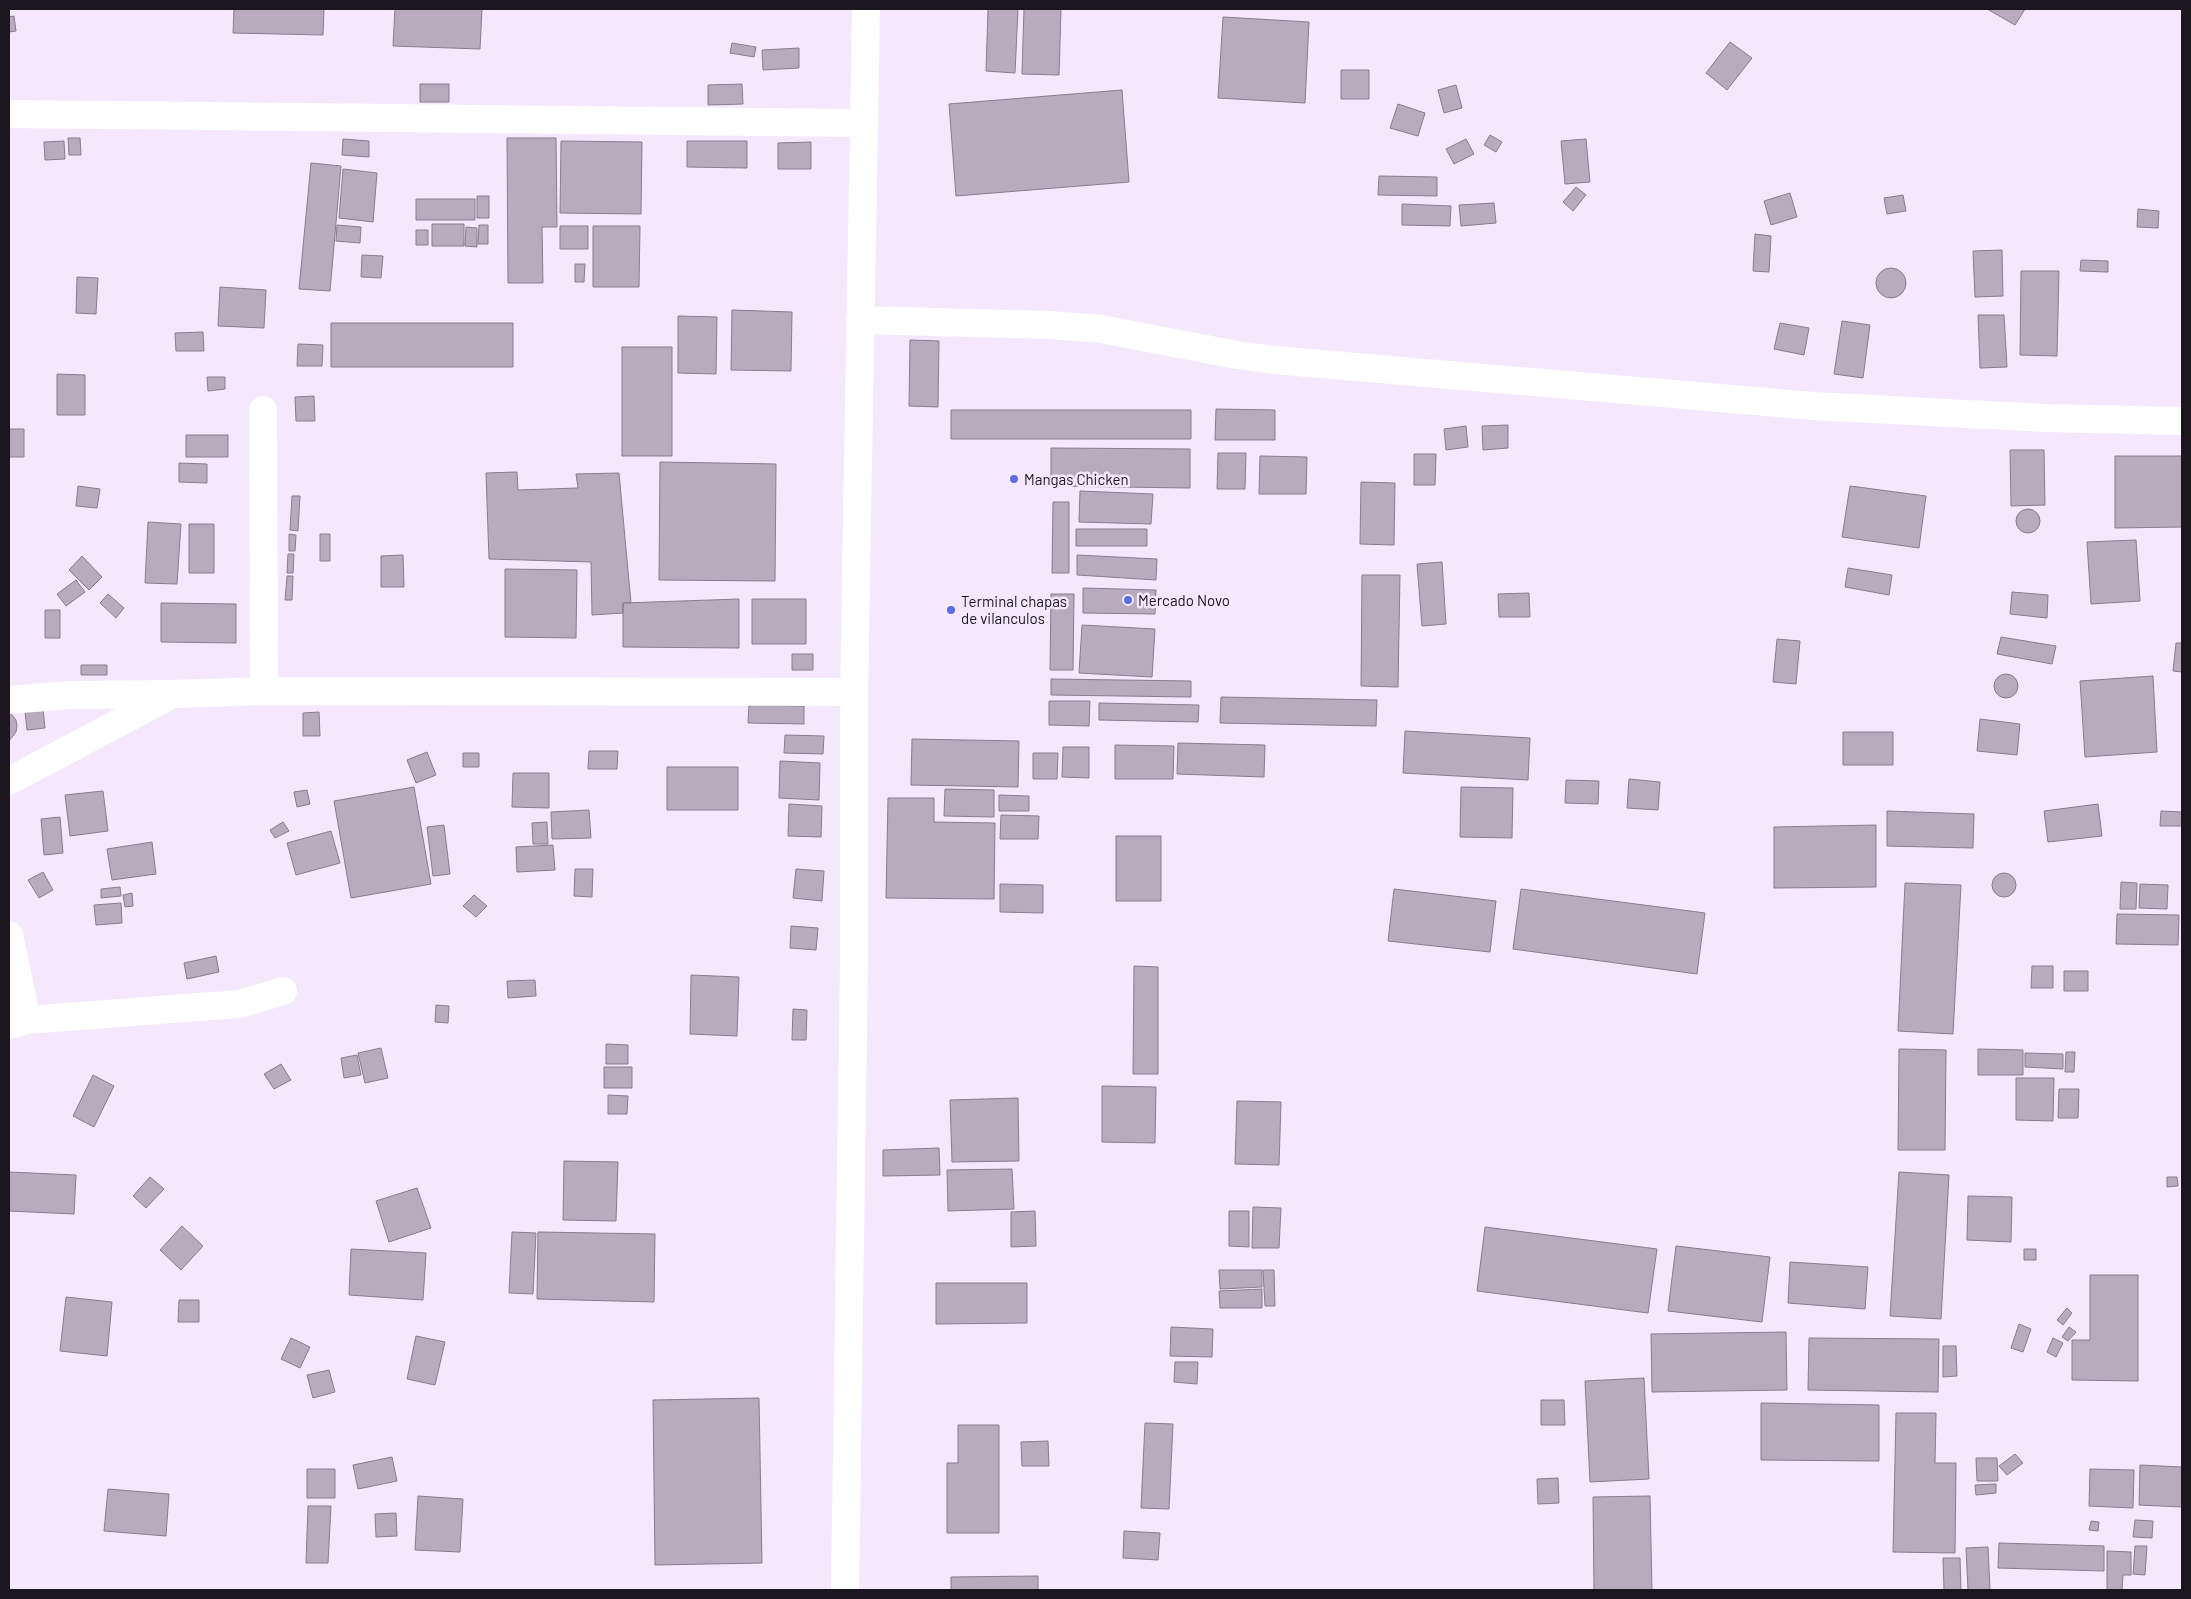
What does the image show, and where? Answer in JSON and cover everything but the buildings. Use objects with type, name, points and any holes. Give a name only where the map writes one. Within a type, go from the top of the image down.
[{"type":"street","points":[[845,1590],[854,961],[854,692],[866,9]]},
{"type":"street","points":[[9,114],[863,124]]},
{"type":"street","points":[[860,320],[1051,324],[1101,329],[1237,355],[1274,360],[1814,406],[2045,418],[2182,421]]},
{"type":"street","points":[[263,410],[264,691]]},
{"type":"street","points":[[9,700],[71,695],[264,691],[854,692]]},
{"type":"street","points":[[9,781],[173,694]]},
{"type":"street","points":[[9,935],[18,1023],[239,1004],[283,991]]},
{"type":"place","name":"Mangas Chicken","points":[[1014,479]]},
{"type":"place","name":"Mercado Novo","points":[[1128,600]]},
{"type":"place","name":"Terminal chapas de vilanculos","points":[[951,610]]}]
